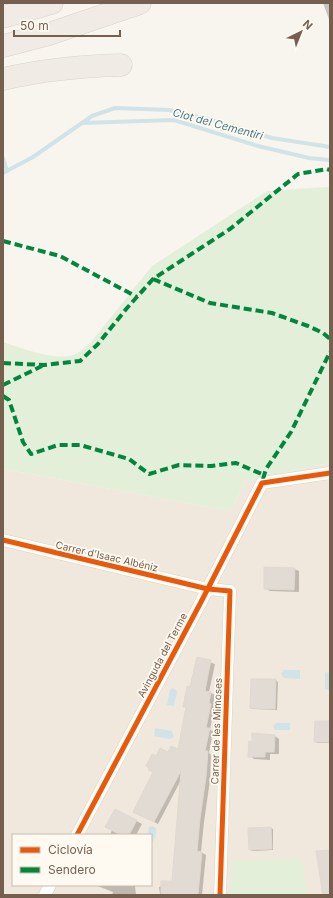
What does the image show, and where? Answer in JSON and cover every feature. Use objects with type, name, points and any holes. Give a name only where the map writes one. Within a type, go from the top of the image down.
[{"type":"highway","points":[[3,16],[52,3]]},
{"type":"highway","points":[[3,46],[49,34],[140,3]]},
{"type":"highway","points":[[3,79],[25,74],[79,66],[121,65]]},
{"type":"street","name":"Avinguda del Terme","points":[[78,834],[208,589],[262,483],[330,473]]},
{"type":"street","name":"Carrer d'Isaac Albéniz","points":[[3,540],[208,589]]},
{"type":"street","name":"Carrer de les Mimoses","points":[[208,589],[230,591],[220,895]]},
{"type":"street","points":[[45,895],[50,886]]},
{"type":"shaded area","points":[[330,463],[330,895],[3,895],[3,469],[230,511],[246,481]]},
{"type":"shaded area","points":[[284,670],[300,670],[300,679],[284,678],[281,674]]},
{"type":"shaded area","points":[[325,672],[330,673],[330,690],[325,689]]},
{"type":"shaded area","points":[[173,688],[177,692],[174,706],[167,705],[170,690]]},
{"type":"shaded area","points":[[276,723],[290,723],[290,730],[275,730],[273,726]]},
{"type":"shaded area","points":[[155,728],[172,731],[174,737],[170,739],[154,736]]},
{"type":"shaded area","points":[[152,826],[156,828],[155,839],[152,843],[152,834],[147,834],[149,827]]},
{"type":"green space","points":[[330,187],[330,463],[246,481],[230,511],[3,469],[3,342],[48,355],[66,356],[76,354],[91,342],[152,266],[267,191]]},
{"type":"green space","points":[[302,858],[307,895],[230,895],[231,861]]},
{"type":"building","points":[[264,567],[295,568],[294,590],[264,589]]},
{"type":"building","points":[[197,657],[211,660],[205,691],[211,692],[209,703],[211,704],[206,728],[210,728],[205,751],[208,751],[206,777],[197,851],[202,852],[198,895],[161,895],[161,881],[172,881],[181,771],[154,822],[133,812],[153,772],[148,770],[149,768],[146,766],[152,754],[156,756],[160,748],[168,752],[171,746],[178,749],[186,707],[183,707],[187,686],[190,687]]},
{"type":"building","points":[[251,679],[276,679],[275,709],[250,708]]},
{"type":"building","points":[[315,721],[330,721],[330,742],[314,742]]},
{"type":"building","points":[[252,733],[275,735],[274,752],[265,752],[265,757],[248,757],[249,741],[252,742]]},
{"type":"building","points":[[115,809],[137,820],[130,834],[119,834],[105,827]]},
{"type":"building","points":[[271,827],[272,849],[249,850],[248,828]]},
{"type":"building","points":[[330,850],[330,895],[323,895],[316,851]]},
{"type":"waterway","name":"Clot del Cementiri","points":[[3,173],[33,157],[92,116],[115,108],[169,110],[212,120],[272,138],[330,147]]},
{"type":"waterway","points":[[82,123],[174,120],[258,146],[309,158],[330,160]]},
{"type":"waterway","points":[[3,158],[7,171]]},
{"type":"marked path","points":[[3,363],[44,365],[80,361],[98,344],[153,279],[230,229],[298,174],[327,169],[330,170]]},
{"type":"marked path","points":[[3,241],[60,256],[137,297]]},
{"type":"marked path","points":[[153,279],[210,303],[272,313],[308,326],[323,333],[330,339]]},
{"type":"marked path","points":[[263,479],[266,469],[291,432],[330,352]]},
{"type":"marked path","points":[[3,385],[42,366]]},
{"type":"marked path","points":[[3,396],[9,400],[23,442],[31,454],[58,445],[80,445],[129,459],[149,474],[179,465],[211,466],[236,463],[264,475]]},
{"type":"cycle path","points":[[78,834],[201,602],[262,483],[330,473]]},
{"type":"cycle path","points":[[3,540],[208,589],[230,591],[220,895]]}]
